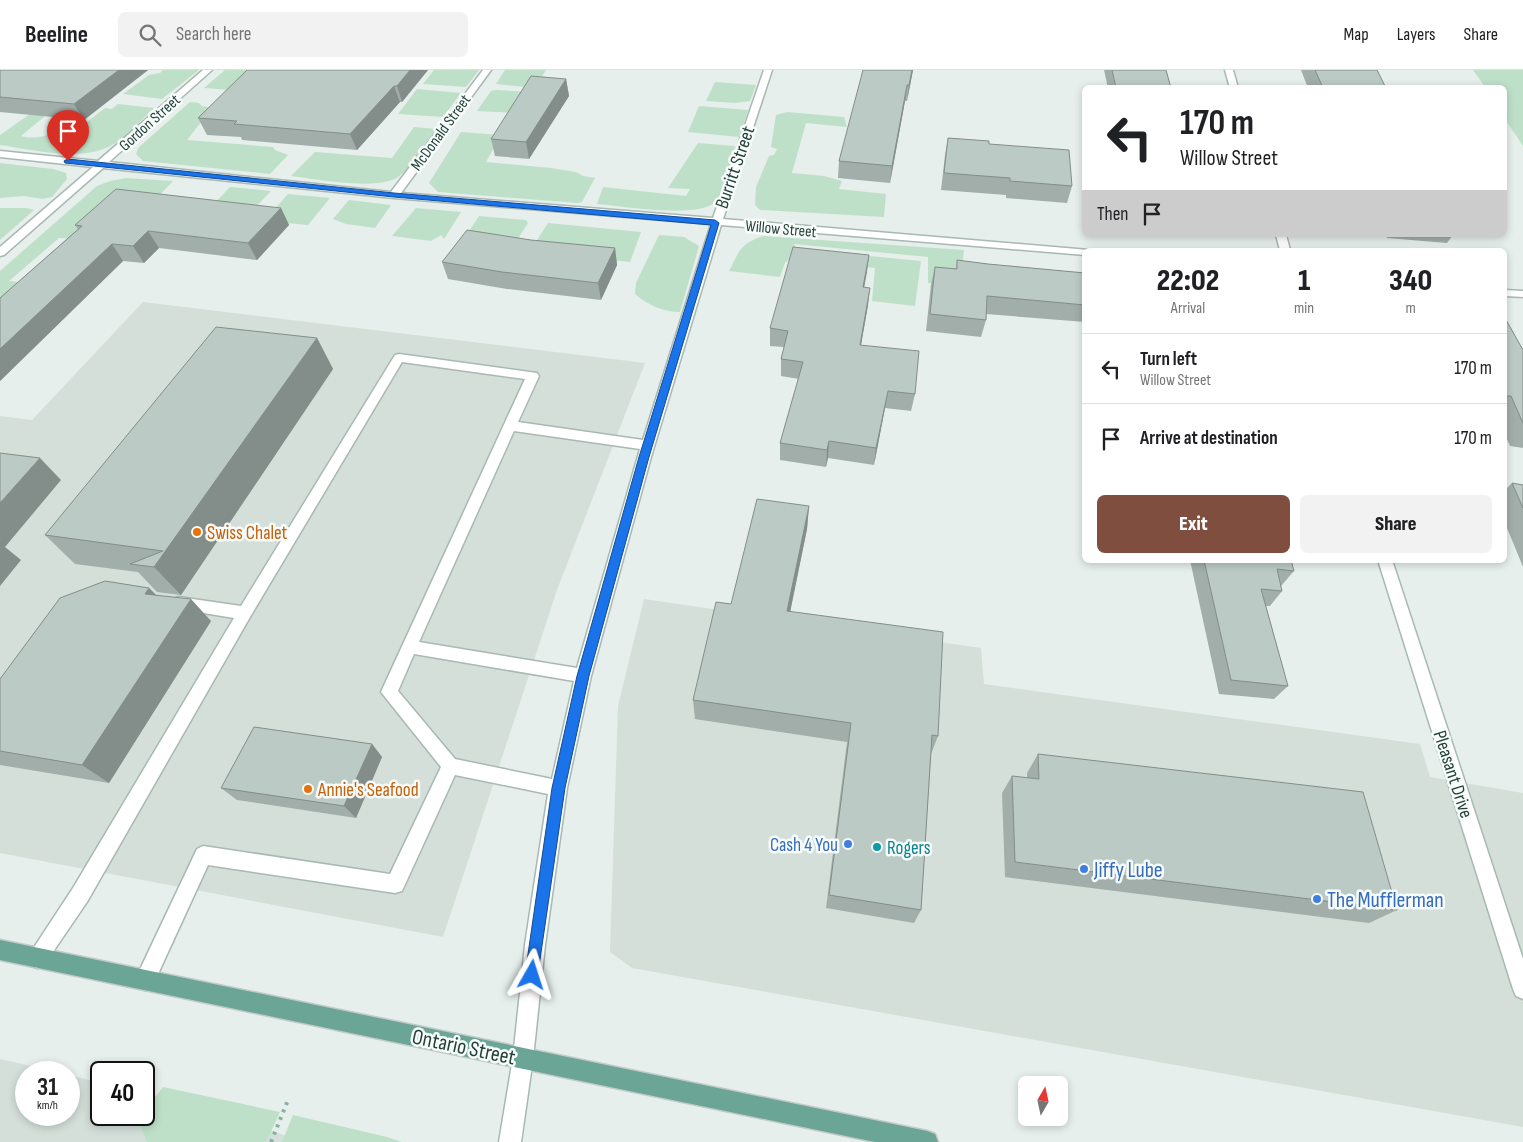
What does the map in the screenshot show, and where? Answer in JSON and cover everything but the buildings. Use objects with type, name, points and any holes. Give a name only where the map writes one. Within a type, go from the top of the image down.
[{"type":"main road","name":"Ontario Street","points":[[0,950],[927,1142]]},
{"type":"street","name":"Gordon Street","points":[[0,253],[208,70]]},
{"type":"street","name":"McDonald Street","points":[[394,195],[487,70]]},
{"type":"street","name":"Burritt Street","points":[[510,1142],[523,1058],[535,945],[558,788],[583,676],[648,445],[715,223],[768,70]]},
{"type":"street","points":[[1229,70],[1233,85]]},
{"type":"street","name":"Willow Street","points":[[0,154],[394,195],[715,223],[1082,252]]},
{"type":"street","points":[[1507,292],[1523,294]]},
{"type":"street","points":[[37,958],[80,895],[245,613],[399,358],[534,376],[388,692],[450,766],[558,788]]},
{"type":"street","points":[[512,426],[648,445]]},
{"type":"street","name":"Pleasant Drive","points":[[1386,563],[1523,989]]},
{"type":"street","points":[[168,602],[245,613]]},
{"type":"street","points":[[409,647],[583,676]]},
{"type":"street","points":[[145,980],[203,855],[395,884],[450,766]]},
{"type":"path","points":[[272,1142],[288,1100]]},
{"type":"shaded area","points":[[143,302],[645,363],[557,590],[443,937],[0,853],[0,416],[32,420]]},
{"type":"shaded area","points":[[644,599],[981,648],[984,684],[1420,744],[1430,777],[1523,793],[1523,1127],[632,968],[610,952],[618,706]]},
{"type":"shaded area","points":[[0,1059],[15,1062],[15,1126],[80,1126],[80,1078],[90,1080],[90,1126],[155,1126],[155,1096],[178,1101],[306,1142],[0,1142]]},
{"type":"green space","points":[[163,70],[199,70],[162,99],[123,94],[149,75],[160,73]]},
{"type":"green space","points":[[225,70],[250,70],[243,91],[204,88]]},
{"type":"green space","points":[[434,70],[479,70],[466,87],[423,84]]},
{"type":"green space","points":[[505,70],[546,70],[535,88],[496,84]]},
{"type":"green space","points":[[1473,70],[1523,70],[1523,146],[1507,122],[1507,85],[1484,85]]},
{"type":"green space","points":[[715,82],[756,85],[750,101],[735,103],[706,101]]},
{"type":"green space","points":[[417,89],[461,93],[443,117],[398,114]]},
{"type":"green space","points":[[491,91],[529,92],[516,113],[477,111]]},
{"type":"green space","points":[[190,102],[212,108],[187,140],[273,147],[275,150],[288,155],[270,174],[143,161],[136,154],[138,148]]},
{"type":"green space","points":[[118,104],[154,108],[127,134],[104,149],[75,154],[60,154],[0,145],[0,135],[30,114],[45,116],[21,136],[35,137],[78,129],[105,108],[112,109]]},
{"type":"green space","points":[[699,106],[748,110],[739,137],[688,132]]},
{"type":"green space","points":[[787,112],[844,117],[847,127],[806,123],[792,173],[824,176],[842,181],[839,189],[886,194],[884,217],[760,210],[755,205],[756,187],[769,156],[774,155],[777,149],[771,147],[776,115]]},
{"type":"green space","points":[[414,127],[437,129],[409,167],[398,177],[389,181],[362,184],[291,176],[315,152],[392,158]]},
{"type":"green space","points":[[461,132],[501,135],[486,162],[551,168],[576,172],[583,176],[595,178],[582,202],[578,203],[438,192],[429,183]]},
{"type":"green space","points":[[698,143],[735,146],[722,192],[719,198],[711,205],[681,211],[597,204],[603,187],[686,196],[690,189],[668,188]]},
{"type":"green space","points":[[0,163],[53,169],[66,173],[67,179],[52,197],[42,199],[24,196],[0,198]]},
{"type":"green space","points":[[126,178],[173,181],[149,206],[78,239],[59,238],[9,281],[39,284],[22,299],[0,297],[0,271],[97,186]]},
{"type":"green space","points":[[230,187],[271,191],[247,216],[207,211]]},
{"type":"green space","points":[[288,194],[330,198],[308,225],[264,221]]},
{"type":"green space","points":[[349,200],[391,205],[375,228],[346,224],[333,219]]},
{"type":"green space","points":[[0,208],[27,208],[34,210],[0,240]]},
{"type":"green space","points":[[416,208],[461,212],[444,239],[441,235],[431,241],[392,236]]},
{"type":"green space","points":[[479,216],[526,220],[528,223],[512,248],[462,242]]},
{"type":"green space","points":[[548,223],[641,232],[630,262],[530,251]]},
{"type":"green space","points":[[659,235],[684,237],[699,246],[680,312],[656,307],[635,294],[636,283]]},
{"type":"green space","points":[[763,236],[964,250],[961,275],[949,284],[928,283],[928,257],[794,244],[796,249],[921,261],[915,306],[872,301],[875,268],[790,259],[785,263],[780,277],[729,271],[741,249]]},
{"type":"green space","points":[[163,1087],[280,1112],[266,1142],[147,1142],[140,1126],[155,1126],[155,1097]]},
{"type":"green space","points":[[293,1115],[387,1137],[402,1142],[282,1142]]},
{"type":"place","name":"Swiss Chalet","points":[[197,532]]},
{"type":"place","name":"Annie's Seafood","points":[[308,789]]},
{"type":"place","name":"Cash 4 You","points":[[848,844]]},
{"type":"place","name":"Rogers","points":[[877,847]]},
{"type":"place","name":"Jiffy Lube","points":[[1084,869]]},
{"type":"place","name":"The Mufflerman","points":[[1317,899]]},
{"type":"route","points":[[68,161],[394,195],[715,223],[644,457],[583,676],[558,788],[532,975]]}]
